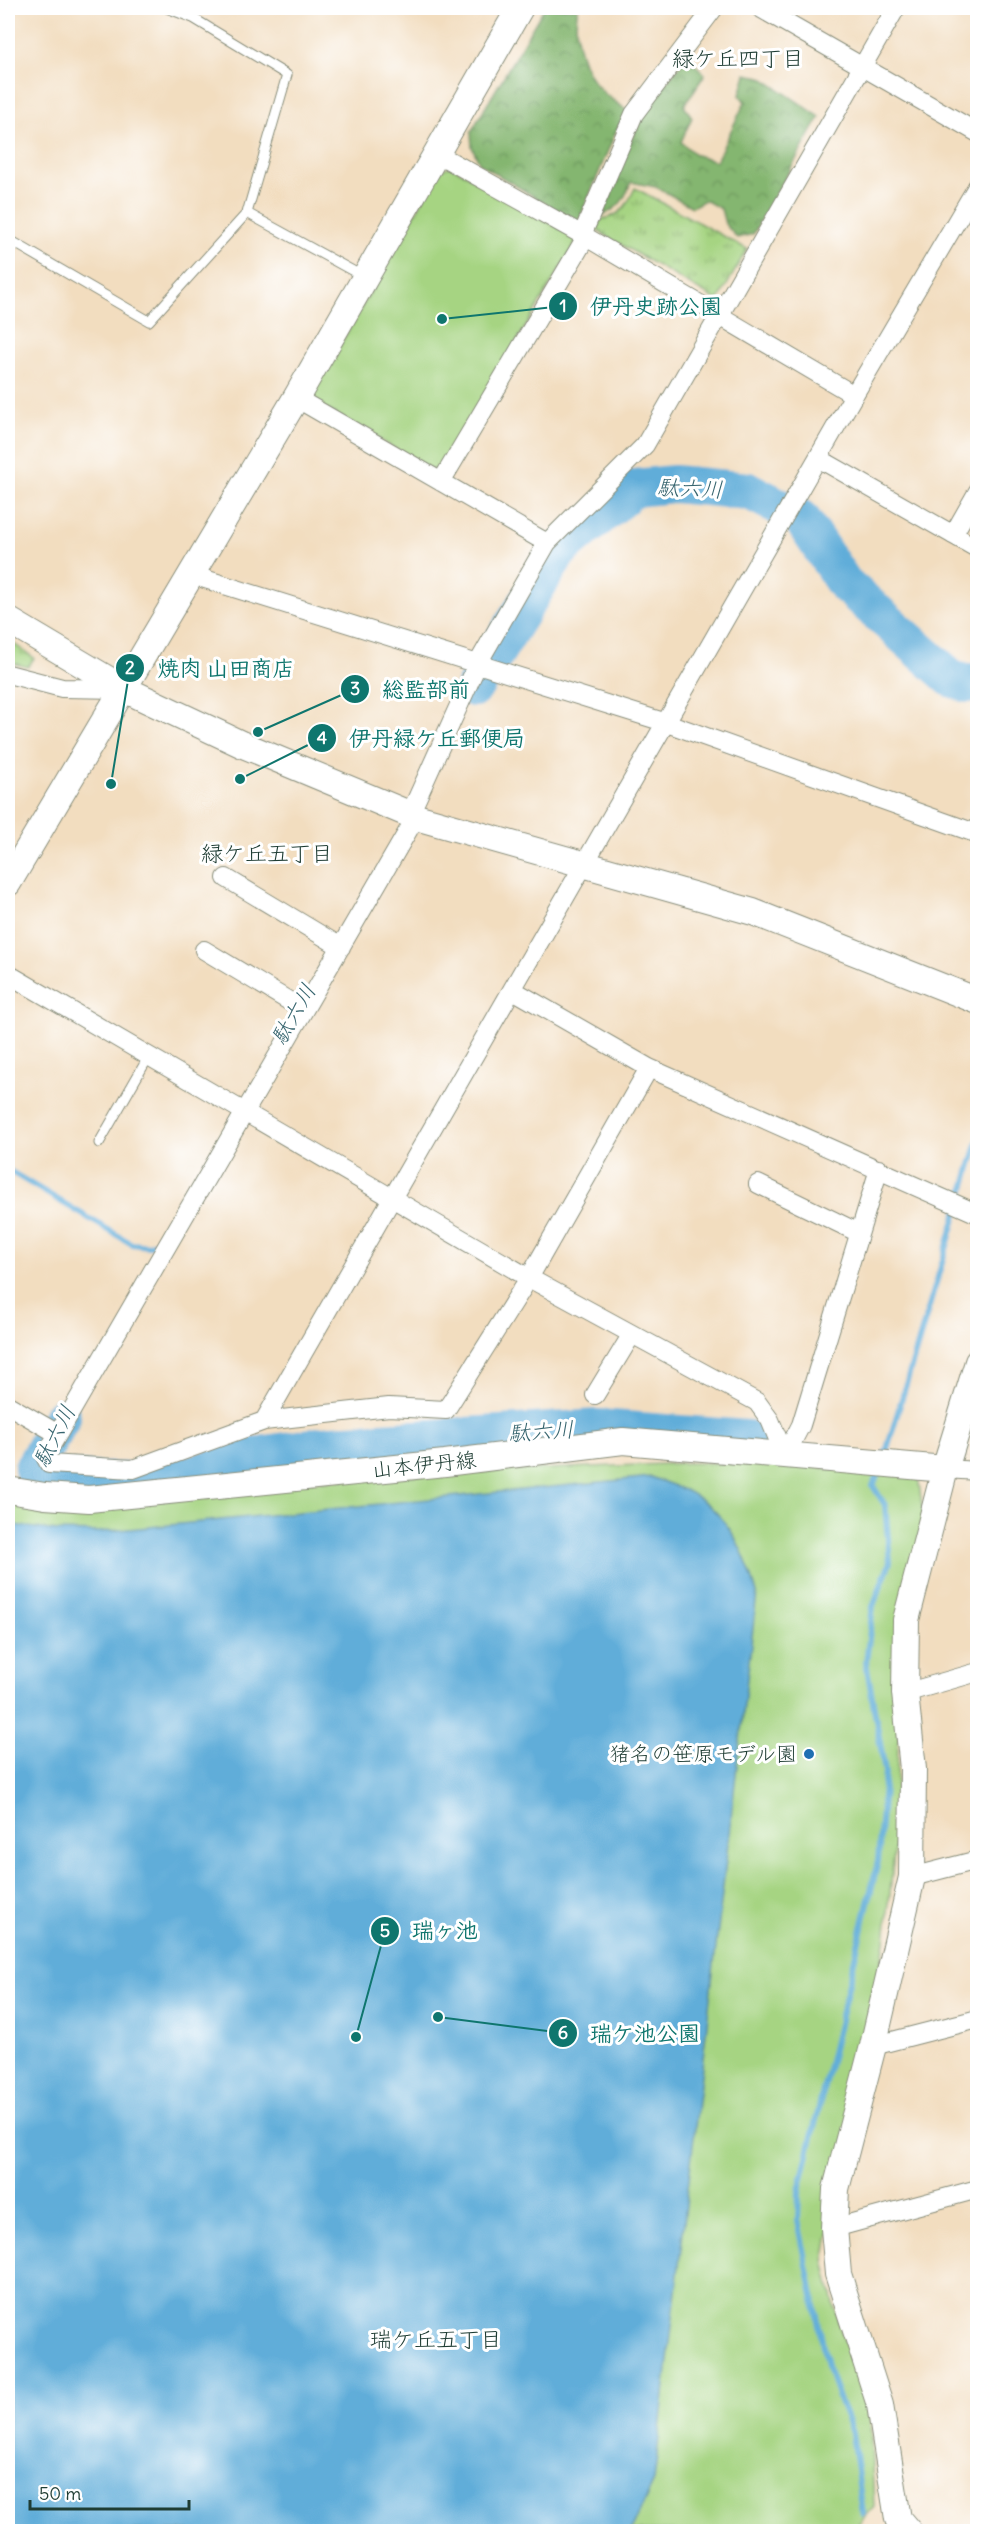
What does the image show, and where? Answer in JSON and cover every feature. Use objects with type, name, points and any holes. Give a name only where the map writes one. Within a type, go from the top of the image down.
[{"type":"street","points":[[8,883],[296,398],[520,8]]},
{"type":"street","points":[[441,482],[584,236],[634,114],[714,8]]},
{"type":"street","points":[[760,8],[978,133]]},
{"type":"street","points":[[649,1068],[529,1278],[446,1410],[389,1407],[264,1421],[133,1469],[49,1464],[45,1456],[55,1432],[241,1109],[304,1010],[336,943],[413,816],[478,663],[547,543],[645,445],[896,8]]},
{"type":"street","points":[[436,153],[584,236],[854,395]]},
{"type":"street","points":[[264,1421],[587,863],[854,395],[978,185]]},
{"type":"street","points":[[296,398],[547,543]]},
{"type":"street","points":[[818,458],[978,549]]},
{"type":"street","points":[[953,535],[978,491]]},
{"type":"street","points":[[192,575],[667,723],[978,834]]},
{"type":"street","points":[[8,620],[124,689],[241,744],[413,816],[587,863],[753,912],[978,1001]]},
{"type":"street","points":[[8,674],[62,688],[124,689]]},
{"type":"street","points":[[225,878],[336,943]]},
{"type":"street","points":[[204,950],[304,1010]]},
{"type":"street","points":[[8,974],[529,1278],[757,1402],[770,1420],[785,1456]]},
{"type":"street","points":[[513,990],[649,1068],[978,1214]]},
{"type":"street","points":[[785,1456],[801,1425],[879,1169]]},
{"type":"street","points":[[758,1184],[859,1233]]},
{"type":"street","points":[[595,1395],[632,1334]]},
{"type":"street","points":[[897,2528],[880,2405],[838,2274],[834,2228],[836,2189],[873,2046],[912,1877],[913,1769],[905,1693],[906,1620],[945,1469],[978,1362]]},
{"type":"street","points":[[8,1405],[55,1432]]},
{"type":"street","name":"山本伊丹線","points":[[8,1490],[89,1499],[445,1463],[623,1441],[945,1469]]},
{"type":"street","points":[[945,1469],[978,1471]]},
{"type":"street","points":[[905,1693],[978,1672]]},
{"type":"street","points":[[912,1877],[978,1860]]},
{"type":"street","points":[[873,2046],[978,2019]]},
{"type":"street","points":[[834,2228],[978,2189]]},
{"type":"lane","points":[[8,239],[148,321],[246,213],[287,75],[193,18],[167,8]]},
{"type":"lane","points":[[246,213],[364,277]]},
{"type":"lane","points":[[99,1143],[149,1056]]},
{"type":"green space","points":[[544,8],[578,8],[576,29],[580,52],[589,74],[602,91],[628,111],[616,131],[578,223],[480,164],[472,147],[471,132]]},
{"type":"green space","points":[[687,57],[705,74],[684,106],[692,117],[681,142],[696,155],[716,161],[745,102],[740,95],[746,74],[761,77],[820,117],[753,234],[737,238],[725,224],[721,209],[705,200],[692,207],[656,187],[631,182],[621,202],[603,215],[631,140],[650,102]]},
{"type":"green space","points":[[451,166],[578,239],[441,468],[433,471],[309,399],[440,170]]},
{"type":"green space","points":[[635,188],[747,249],[718,301],[596,230],[601,219],[614,216],[623,209]]},
{"type":"green space","points":[[8,640],[34,658],[28,667],[8,662]]},
{"type":"green space","points":[[686,1463],[764,1463],[918,1476],[924,1521],[898,1743],[895,1843],[885,1942],[824,2261],[839,2325],[870,2419],[874,2507],[853,2531],[8,2532],[8,1500],[453,1473]]},
{"type":"water","points":[[651,1477],[689,1492],[718,1514],[742,1551],[757,1593],[654,2481],[631,2531],[8,2531],[8,1524],[57,1531],[99,1532]]},
{"type":"waterway","name":"駄六川","points":[[474,688],[559,551],[634,488],[674,484],[749,491],[801,518],[844,583],[951,678],[968,684],[978,682]]},
{"type":"waterway","points":[[884,1459],[978,1141]]},
{"type":"waterway","points":[[8,1170],[132,1244],[149,1246],[164,1239]]},
{"type":"waterway","name":"駄六川","points":[[62,1417],[33,1468],[35,1477],[104,1481],[166,1481],[260,1455],[331,1444],[598,1428],[748,1439]]},
{"type":"waterway","points":[[863,2514],[852,2433],[827,2366],[798,2220],[799,2191],[878,1861],[885,1772],[866,1662],[873,1606],[890,1562],[885,1505],[873,1486],[880,1468]]},
{"type":"place","name":"伊丹史跡公園","points":[[442,319]]},
{"type":"place","name":"総監部前","points":[[258,732]]},
{"type":"place","name":"伊丹緑ケ丘郵便局","points":[[240,779]]},
{"type":"place","name":"焼肉 山田商店","points":[[111,784]]},
{"type":"place","name":"猪名の笹原モデル園","points":[[809,1754]]},
{"type":"place","name":"瑞ケ池公園","points":[[438,2017]]},
{"type":"place","name":"瑞ヶ池","points":[[356,2037]]},
{"type":"district","name":"緑ケ丘四丁目","points":[[738,58]]},
{"type":"district","name":"緑ケ丘五丁目","points":[[267,853]]},
{"type":"district","name":"瑞ケ丘五丁目","points":[[436,2339]]}]
